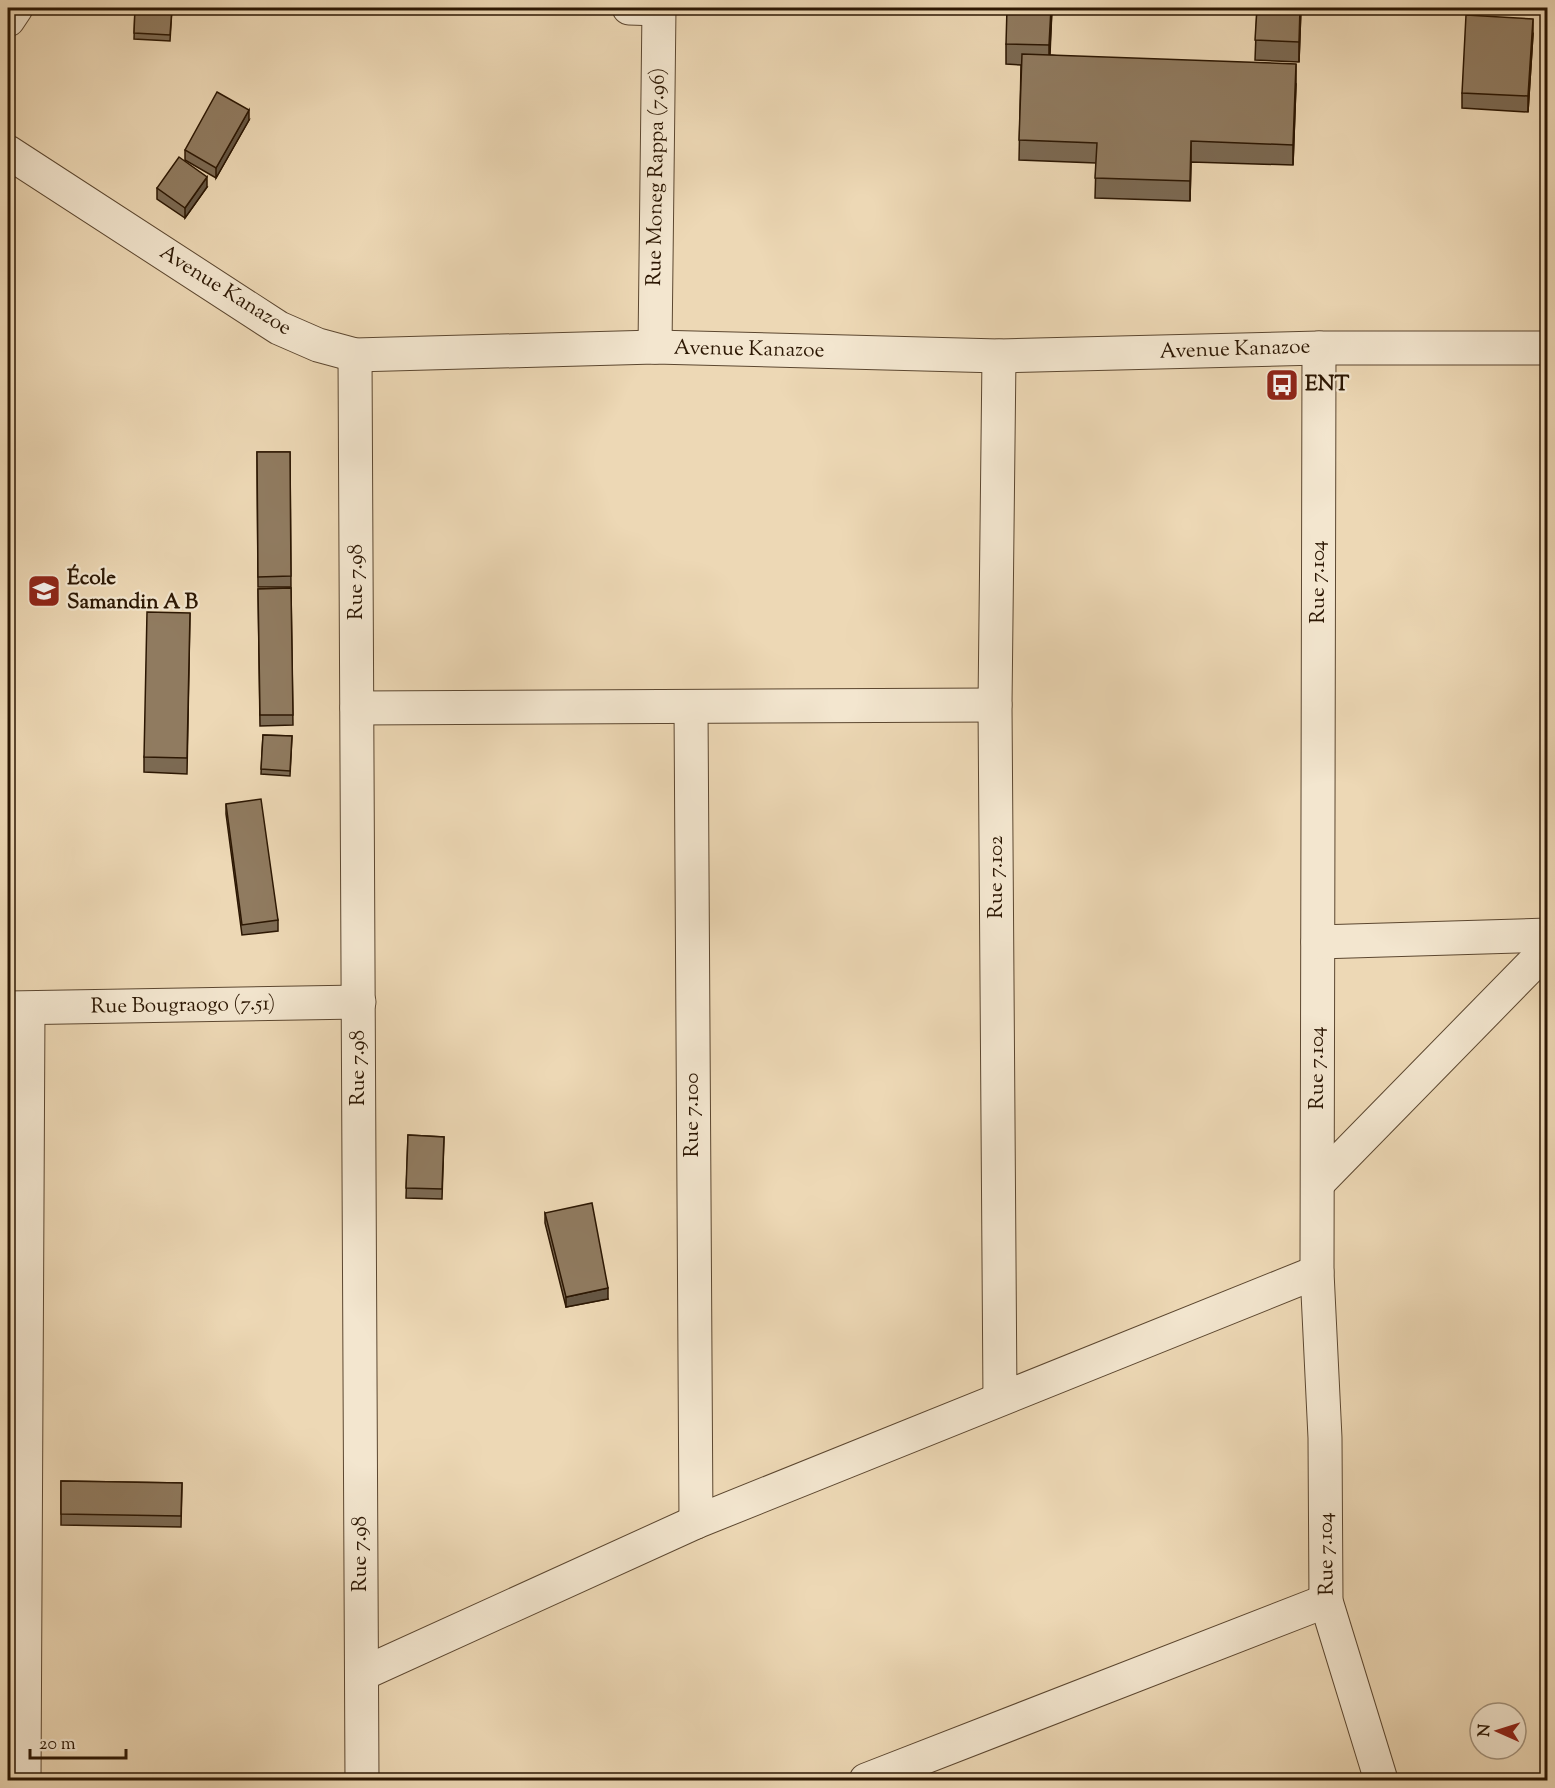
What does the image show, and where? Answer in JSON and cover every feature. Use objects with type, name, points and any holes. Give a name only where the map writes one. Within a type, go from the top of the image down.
[{"type":"street","points":[[8,20],[16,8]]},
{"type":"street","name":"Rue Moneg Rappa (7.96)","points":[[649,8],[655,347]]},
{"type":"street","name":"Avenue Kanazoe","points":[[8,152],[279,328],[318,345],[355,355],[655,347],[999,356],[1319,348],[1548,348]]},
{"type":"street","name":"Rue 7.104","points":[[1319,348],[1317,1272],[1325,1438],[1326,1601],[1381,1780]]},
{"type":"street","name":"Rue 7.98","points":[[355,355],[362,1780]]},
{"type":"street","name":"Rue 7.102","points":[[999,356],[995,705],[1000,1399]]},
{"type":"street","points":[[357,708],[995,705]]},
{"type":"street","name":"Rue 7.100","points":[[690,707],[696,1522]]},
{"type":"street","points":[[1318,942],[1548,935]]},
{"type":"street","points":[[1317,1183],[1548,948]]},
{"type":"street","name":"Rue Bougraogo (7.51)","points":[[18,1008],[359,1002]]},
{"type":"street","points":[[18,1008],[17,1642],[24,1780]]},
{"type":"street","points":[[362,1674],[696,1522],[1317,1272]]},
{"type":"street","points":[[866,1780],[1326,1601]]},
{"type":"building","points":[[135,8],[172,8],[170,35],[134,33]]},
{"type":"building","points":[[1007,8],[1051,8],[1049,45],[1006,44]]},
{"type":"building","points":[[1257,8],[1300,8],[1299,42],[1255,40]]},
{"type":"building","points":[[1466,15],[1533,19],[1528,96],[1462,93]]},
{"type":"building","points":[[1022,54],[1296,64],[1293,145],[1191,141],[1190,181],[1095,178],[1097,143],[1019,140]]},
{"type":"building","points":[[217,92],[249,110],[216,168],[185,150]]},
{"type":"building","points":[[179,157],[207,177],[185,208],[157,188]]},
{"type":"building","points":[[257,452],[290,452],[291,576],[258,577]]},
{"type":"building","points":[[291,588],[293,715],[260,715],[258,589]]},
{"type":"building","points":[[147,612],[190,613],[187,758],[144,757]]},
{"type":"building","points":[[263,735],[292,736],[290,771],[261,769]]},
{"type":"building","points":[[261,799],[278,920],[242,925],[226,804]]},
{"type":"building","points":[[408,1135],[444,1137],[442,1189],[406,1188]]},
{"type":"building","points":[[592,1203],[608,1288],[566,1297],[545,1213]]},
{"type":"building","points":[[61,1481],[182,1483],[181,1516],[61,1514]]},
{"type":"place","name":"ENT","points":[[1282,385]]},
{"type":"place","name":"École Samandin A B","points":[[44,591]]}]
